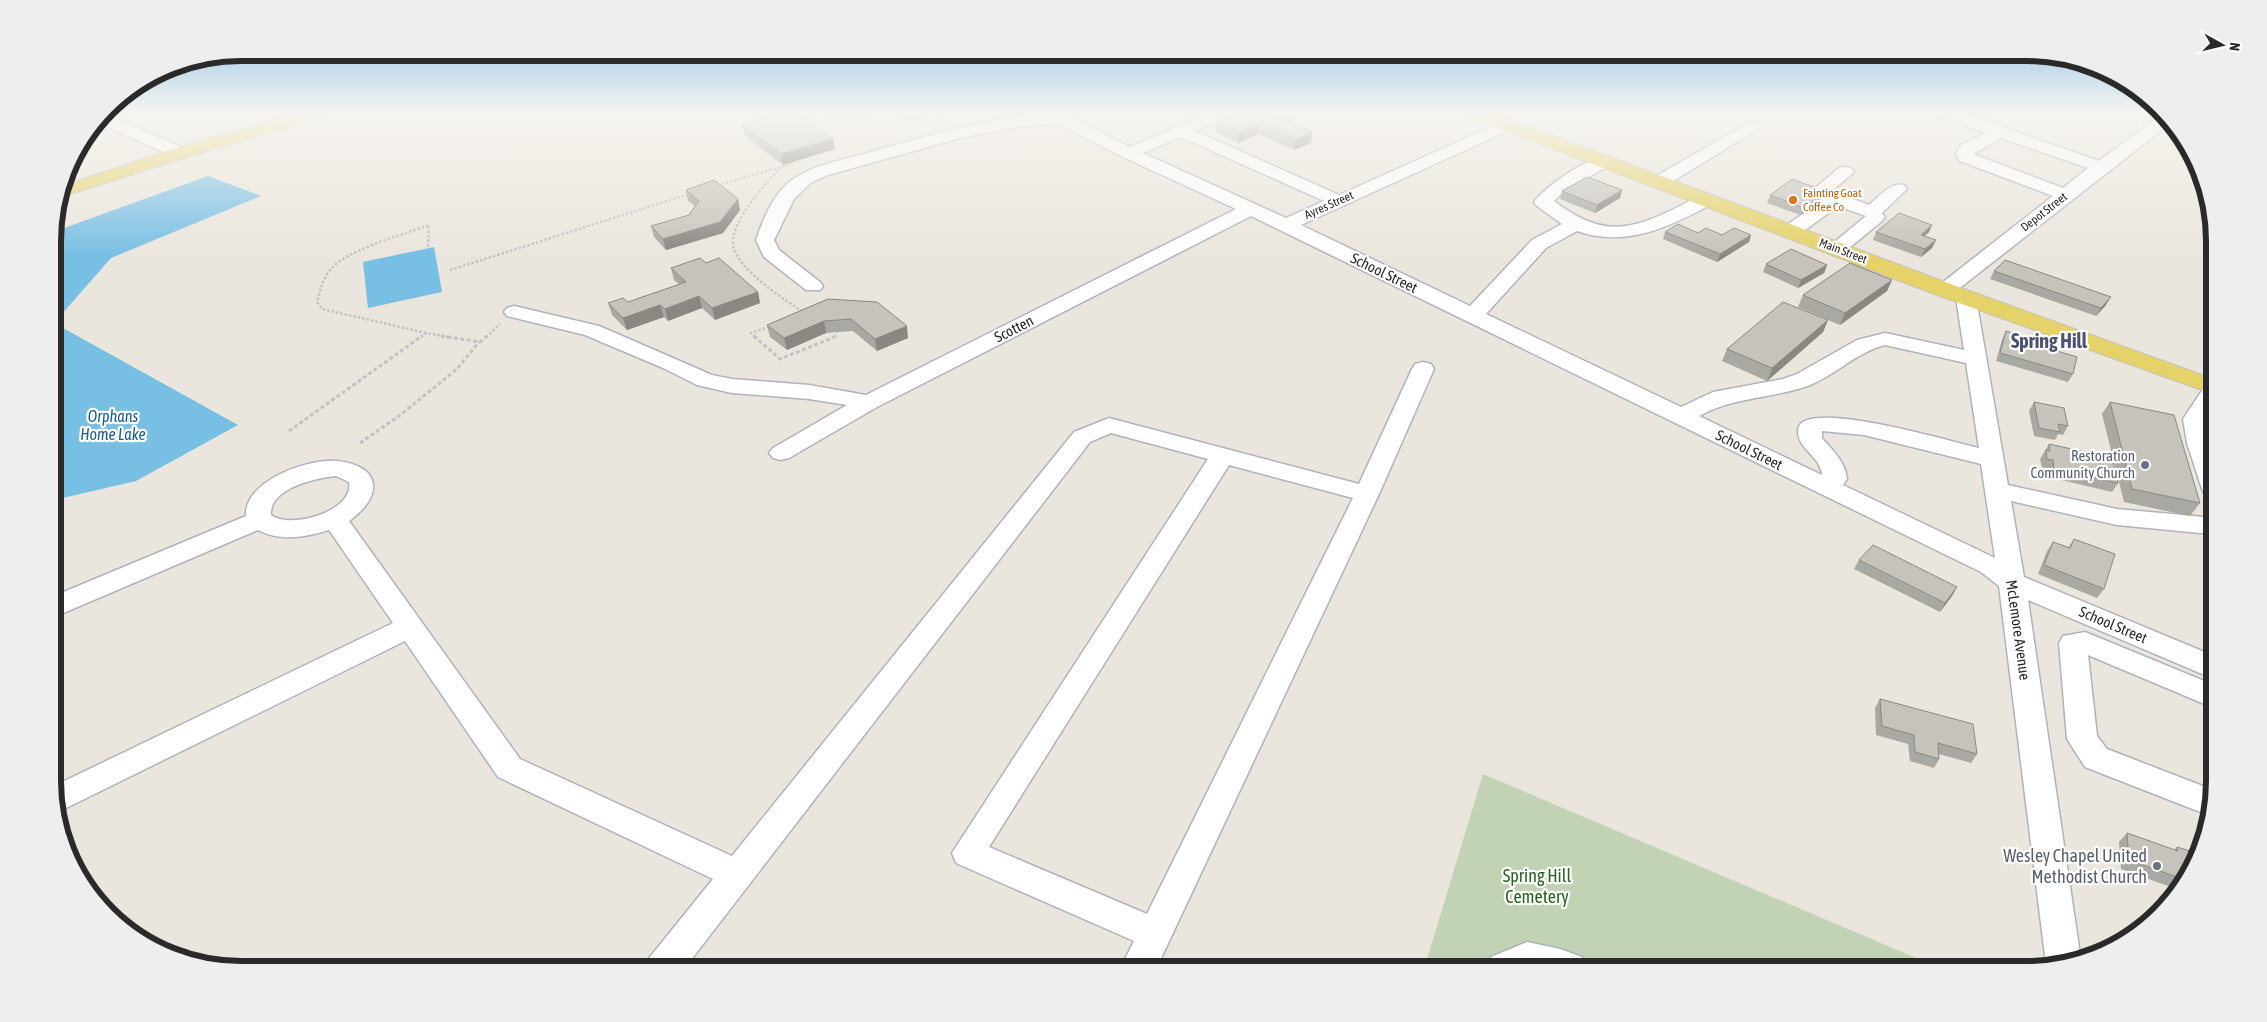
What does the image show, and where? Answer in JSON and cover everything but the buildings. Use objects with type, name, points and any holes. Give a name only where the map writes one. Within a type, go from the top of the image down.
[{"type":"main road","points":[[69,190],[160,160]]},
{"type":"main road","name":"Main Street","points":[[1601,160],[1956,294],[2206,384]]},
{"type":"street","points":[[813,286],[771,253],[765,240],[782,201],[800,182],[839,166],[861,160]]},
{"type":"street","name":"School Street","points":[[1143,160],[1286,224],[1990,566],[2012,582],[2206,665]]},
{"type":"street","points":[[1246,160],[1338,201]]},
{"type":"street","name":"Ayres Street","points":[[1286,224],[1430,160]]},
{"type":"street","points":[[1659,182],[1696,160]]},
{"type":"street","points":[[1973,160],[2066,195]]},
{"type":"street","points":[[2080,160],[2101,167]]},
{"type":"street","name":"Depot Street","points":[[1956,294],[2066,195],[2111,160]]},
{"type":"street","points":[[1604,161],[1558,187],[1544,202],[1560,217],[1588,229],[1610,234],[1659,225],[1706,200]]},
{"type":"street","points":[[1836,249],[1876,217],[1872,212],[1820,193],[1845,172]]},
{"type":"street","points":[[1872,212],[1898,189]]},
{"type":"street","points":[[1790,232],[1835,199]]},
{"type":"street","name":"Scotten","points":[[781,453],[869,402],[1250,209]]},
{"type":"street","points":[[1472,316],[1539,244],[1577,224]]},
{"type":"street","name":"McLemore Avenue","points":[[1956,294],[1976,359],[1992,458],[2012,582],[2063,957]]},
{"type":"street","points":[[514,312],[592,330],[671,363],[705,380],[732,386],[809,392],[869,402]]},
{"type":"street","points":[[1681,417],[1721,397],[1788,386],[1805,379],[1864,344],[1885,340],[1976,359]]},
{"type":"street","points":[[1142,961],[1367,494],[1423,369]]},
{"type":"street","points":[[2206,401],[2194,419],[2206,464]]},
{"type":"street","points":[[1829,488],[1835,479],[1834,470],[1810,439],[1810,427],[1822,422],[1864,428],[1992,458]]},
{"type":"street","points":[[669,961],[1082,437],[1109,425],[1367,494]]},
{"type":"street","points":[[1155,934],[968,853],[1222,455]]},
{"type":"street","points":[[320,469],[350,470],[360,476],[363,484],[362,493],[355,503],[334,518],[311,527],[279,530],[266,526],[259,520],[257,511],[262,500],[286,481],[320,469]]},
{"type":"street","points":[[1997,490],[2117,517],[2206,526]]},
{"type":"street","points":[[334,518],[509,768],[737,874]]},
{"type":"street","points":[[61,604],[259,520]]},
{"type":"street","points":[[62,797],[410,627]]},
{"type":"street","points":[[2204,801],[2096,758],[2082,739],[2072,643],[2086,642],[2206,694]]},
{"type":"street","points":[[1521,961],[1527,958],[1541,961]]},
{"type":"path","points":[[708,188],[797,162]]},
{"type":"path","points":[[781,167],[753,199],[735,233],[733,244],[736,256],[774,293],[805,313],[796,316]]},
{"type":"path","points":[[450,270],[691,193]]},
{"type":"path","points":[[428,246],[429,225],[356,250],[341,258],[331,268],[320,287],[317,302],[322,309],[480,342]]},
{"type":"path","points":[[360,442],[399,416],[457,369],[480,342],[514,312]]},
{"type":"path","points":[[778,323],[751,333],[780,359],[838,335]]},
{"type":"path","points":[[289,431],[426,332]]},
{"type":"green space","name":"Spring Hill Cemetery","points":[[1483,774],[1923,961],[1426,961]]},
{"type":"water","name":"Orphans Home Lake","points":[[208,176],[261,196],[111,258],[61,315],[62,229]]},
{"type":"water","points":[[434,247],[442,292],[368,308],[363,262]]},
{"type":"water","name":"Orphans Home Lake","points":[[61,327],[238,425],[136,481],[61,498]]},
{"type":"place","name":"Fainting Goat Coffee Co","points":[[1793,200]]},
{"type":"place","name":"Restoration Community Church","points":[[2145,465]]},
{"type":"place","name":"Wesley Chapel United Methodist Church","points":[[2157,866]]},
{"type":"district","name":"Spring Hill","points":[[2049,341]]}]
